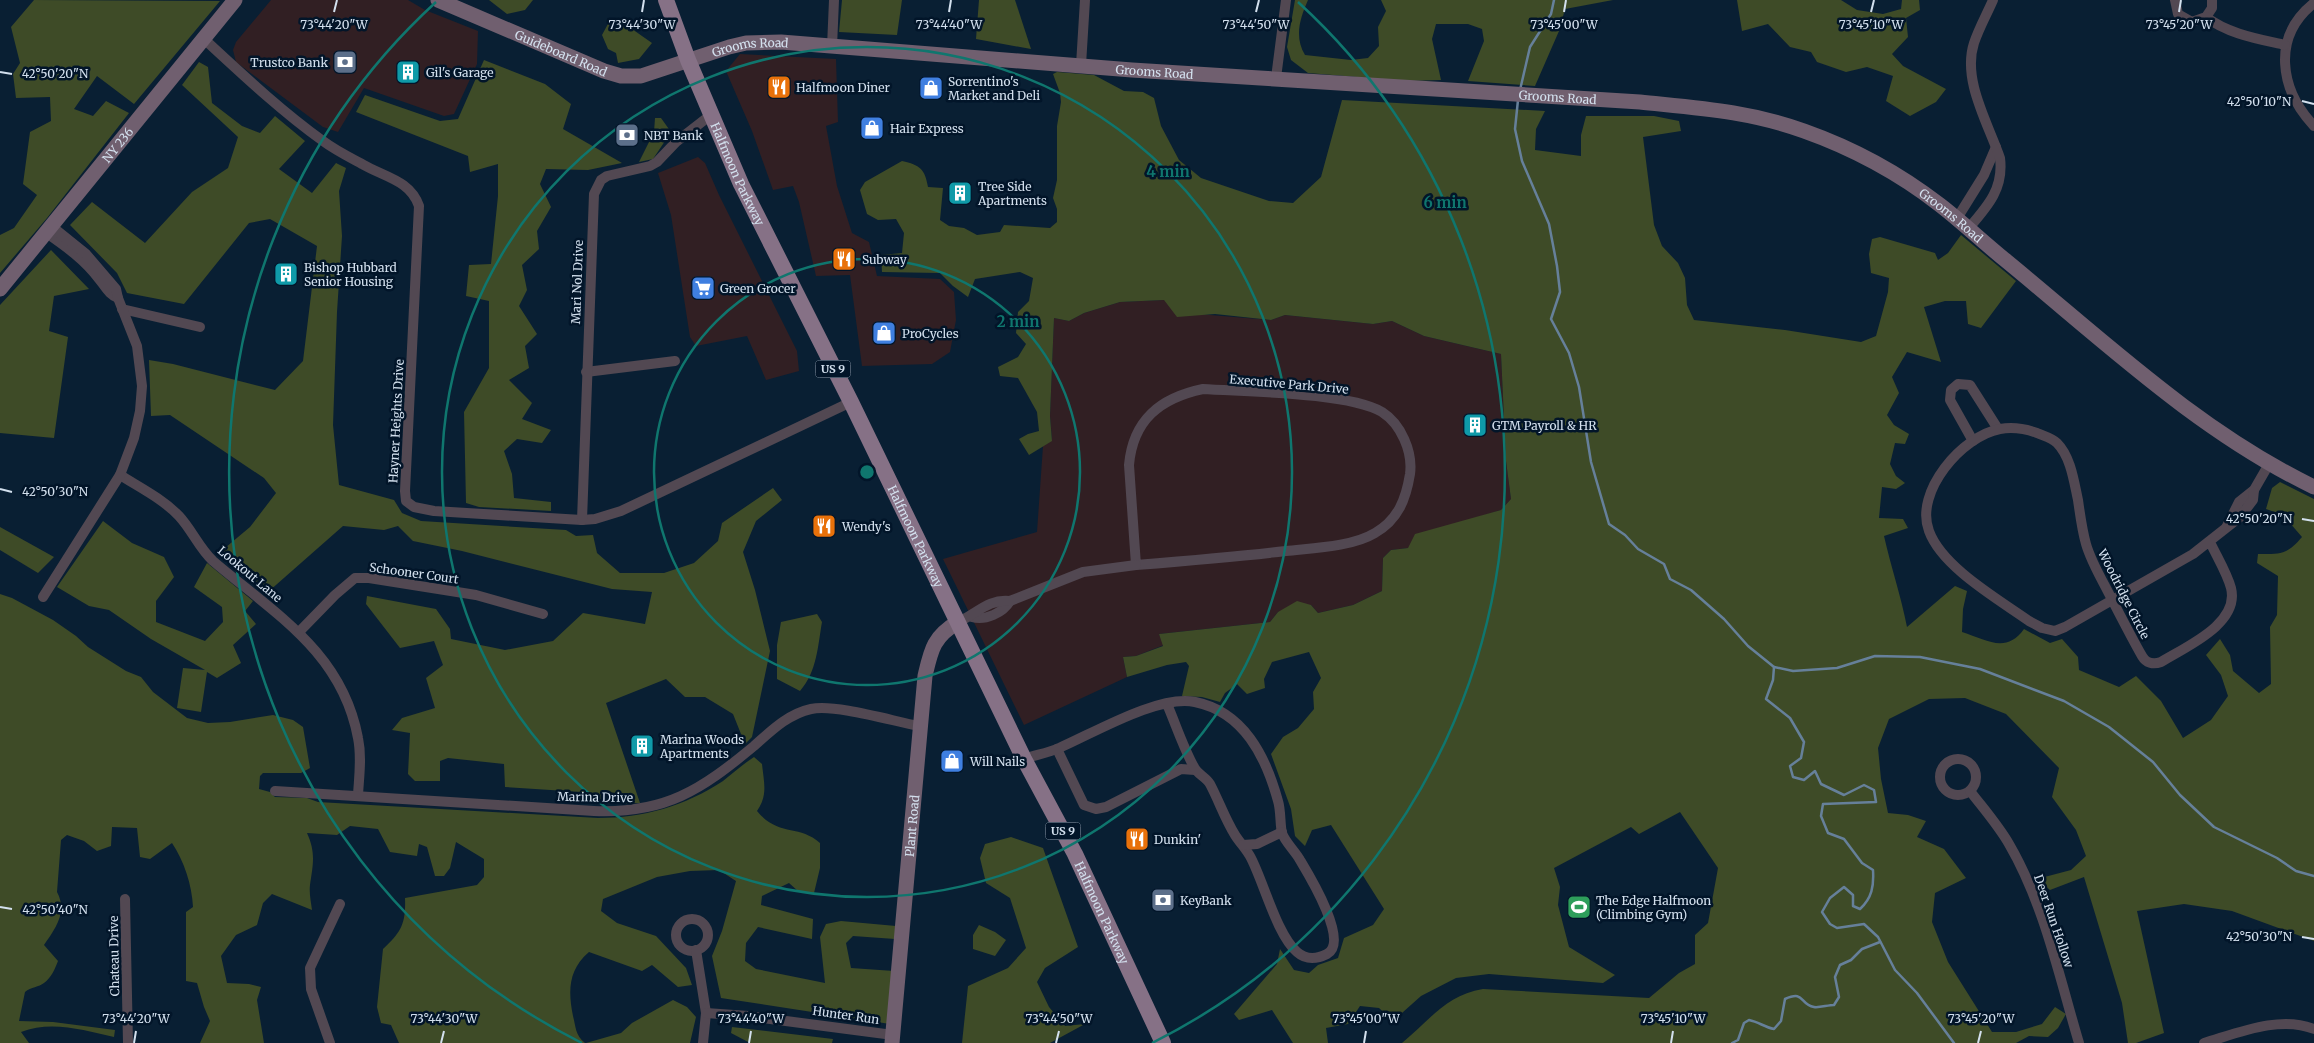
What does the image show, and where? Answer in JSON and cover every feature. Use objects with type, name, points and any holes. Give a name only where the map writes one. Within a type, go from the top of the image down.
[{"type":"main road","name":"Halfmoon Parkway","points":[[666,0],[688,60],[741,184],[964,620],[1024,758],[1075,854],[1163,1043]]},
{"type":"street","name":"NY 236","points":[[0,289],[235,0]]},
{"type":"street","name":"Guideboard Road","points":[[438,0],[604,72],[621,76],[641,76],[688,60]]},
{"type":"street","points":[[832,47],[834,0]]},
{"type":"street","points":[[1081,65],[1085,0]]},
{"type":"street","points":[[1276,78],[1286,0]]},
{"type":"street","points":[[1962,224],[1994,196],[1999,185],[2001,170],[1996,147],[1974,84],[1972,56],[1974,43],[1993,0]]},
{"type":"street","points":[[2175,0],[2178,14],[2187,21],[2197,22],[2206,17],[2212,8],[2212,0]]},
{"type":"street","points":[[2314,3],[2292,28],[2285,45],[2288,82],[2293,99],[2314,126]]},
{"type":"street","points":[[2206,17],[2215,24],[2244,35],[2285,45]]},
{"type":"street","name":"Hayner Heights Drive","points":[[203,38],[258,89],[324,142],[369,168],[404,185],[415,195],[419,206],[406,501],[414,507],[434,511],[582,520],[595,519],[621,511],[851,402]]},
{"type":"street","name":"Grooms Road","points":[[688,60],[746,43],[781,42],[1081,65],[1640,102],[1713,108],[1764,118],[1820,138],[1882,167],[1939,205],[2198,418],[2269,464],[2314,487]]},
{"type":"street","name":"Mari Nol Drive","points":[[582,520],[594,194],[598,184],[606,176],[650,166],[657,162],[676,142],[712,114]]},
{"type":"street","points":[[1962,224],[1996,147]]},
{"type":"street","points":[[43,597],[120,475],[134,438],[140,411],[142,386],[137,346],[118,298],[110,293],[79,256],[48,228]]},
{"type":"street","points":[[122,309],[200,327]]},
{"type":"street","points":[[586,372],[675,361]]},
{"type":"street","points":[[1973,441],[1950,400],[1951,390],[1958,384],[1970,385],[1977,393],[1998,430]]},
{"type":"street","name":"Executive Park Drive","points":[[964,620],[979,609],[1000,601],[1010,601],[1083,572],[1136,564],[1215,559],[1320,548],[1374,534],[1394,517],[1406,497],[1410,462],[1404,438],[1393,421],[1382,412],[1350,402],[1304,396],[1203,389],[1186,392],[1154,409],[1138,429],[1130,452],[1129,465],[1136,564]]},
{"type":"street","name":"Woodridge Circle","points":[[2112,600],[2055,631],[2042,628],[2029,621],[1954,566],[1937,546],[1929,531],[1927,512],[1929,500],[1941,473],[1949,461],[1973,441],[1998,430],[2020,429],[2032,431],[2057,443],[2067,460],[2074,482],[2086,546],[2112,600],[2142,656],[2148,663],[2161,662],[2215,628],[2226,618],[2233,595],[2231,586],[2210,542]]},
{"type":"street","points":[[2112,600],[2193,554],[2210,542],[2227,526],[2236,522],[2254,500],[2254,490],[2269,464]]},
{"type":"street","name":"Lookout Lane","points":[[120,475],[174,511],[213,560],[299,632]]},
{"type":"street","name":"Schooner Court","points":[[299,632],[335,595],[355,578],[368,578],[476,595],[543,614]]},
{"type":"street","name":"Plant Road","points":[[893,1039],[919,726],[930,653],[938,637],[964,620]]},
{"type":"street","points":[[299,632],[332,672],[348,702],[359,739],[358,795]]},
{"type":"street","points":[[1024,758],[1057,749],[1140,711],[1167,704],[1186,701],[1209,706],[1231,718],[1246,731],[1261,754],[1278,803],[1282,832],[1300,860],[1333,926],[1335,940],[1333,949],[1315,958],[1306,958],[1295,950],[1277,921],[1252,859],[1222,811],[1209,783],[1195,770],[1167,704]]},
{"type":"street","name":"Marina Drive","points":[[275,791],[594,811],[641,810],[677,799],[704,785],[724,771],[778,725],[795,714],[812,709],[842,711],[919,726]]},
{"type":"street","points":[[1057,749],[1084,805],[1096,809],[1181,770],[1195,770]]},
{"type":"street","name":"Deer Run Hollow","points":[[1970,791],[2008,842],[2024,873],[2038,907],[2079,1043]]},
{"type":"street","points":[[1243,845],[1257,844],[1282,832]]},
{"type":"street","name":"Chateau Drive","points":[[125,899],[128,1043]]},
{"type":"street","points":[[330,1043],[310,989],[310,968],[340,904]]},
{"type":"street","points":[[696,950],[706,1013],[703,1043]]},
{"type":"street","name":"Hunter Run","points":[[706,1013],[748,1016],[893,1039]]},
{"type":"street","points":[[2204,1043],[2273,1025],[2299,1024],[2314,1029]]},
{"type":"shaded area","points":[[271,0],[408,0],[425,10],[478,31],[477,64],[454,114],[444,116],[364,88],[338,132],[323,127],[236,62],[233,50],[236,42]]},
{"type":"shaded area","points":[[740,54],[836,59],[838,122],[826,126],[837,186],[852,233],[869,242],[877,276],[940,279],[954,292],[956,320],[950,352],[932,364],[862,366],[850,275],[816,276],[799,202],[793,186],[773,190],[752,131],[726,71]]},
{"type":"shaded area","points":[[698,157],[705,163],[797,351],[799,371],[766,380],[747,336],[696,346],[690,337],[671,215],[658,173]]},
{"type":"shaded area","points":[[1164,300],[1198,314],[1271,320],[1285,315],[1373,324],[1392,321],[1424,336],[1501,354],[1506,461],[1511,499],[1501,510],[1469,520],[1408,548],[1391,550],[1383,558],[1382,591],[1353,605],[1318,613],[1311,605],[1278,612],[1270,622],[1159,634],[1164,645],[1136,656],[1123,657],[1127,677],[1024,725],[943,559],[1037,532],[1043,446],[1052,440],[1050,416],[1054,318],[1069,321],[1084,313],[1120,302]]},
{"type":"green space","points":[[34,0],[220,1],[134,104],[97,76],[74,109],[93,116],[106,101],[129,113],[47,218],[0,273],[0,235],[14,228],[37,195],[23,184],[30,132],[51,121],[50,97],[16,98],[13,74],[20,63],[11,27]]},
{"type":"green space","points":[[489,0],[533,0],[525,10],[507,14]]},
{"type":"green space","points":[[842,0],[902,0],[897,35],[839,32]]},
{"type":"green space","points":[[979,0],[1015,0],[1031,49],[976,39]]},
{"type":"green space","points":[[1295,0],[1308,0],[1299,28],[1300,41],[1305,55],[1351,60],[1368,58],[1379,46],[1378,27],[1386,11],[1381,0],[1613,0],[1565,9],[1559,31],[1535,86],[1468,81],[1484,41],[1482,29],[1468,24],[1436,24],[1432,39],[1441,80],[1407,81],[1308,73],[1291,60],[1287,47]]},
{"type":"green space","points":[[1737,0],[1841,0],[1857,10],[1883,14],[1901,9],[1902,0],[1919,0],[1920,10],[1906,18],[1908,37],[1892,54],[1903,66],[1946,89],[1936,102],[1910,116],[1886,101],[1893,76],[1867,67],[1846,72],[1817,62],[1811,52],[1790,47],[1768,24],[1742,31]]},
{"type":"green space","points":[[609,22],[632,29],[652,43],[639,59],[618,63],[616,53],[608,49],[602,35]]},
{"type":"green space","points":[[484,60],[545,84],[571,104],[563,129],[622,163],[588,170],[546,169],[540,184],[551,207],[537,231],[539,249],[522,265],[527,290],[519,306],[537,334],[525,346],[529,368],[509,380],[532,403],[522,419],[551,430],[542,443],[517,439],[504,451],[512,474],[514,498],[551,502],[551,511],[479,507],[466,503],[464,412],[489,368],[489,301],[466,296],[469,265],[491,264],[498,196],[498,164],[470,172],[468,156],[356,112],[365,95],[440,121],[458,119]]},
{"type":"green space","points":[[199,62],[208,67],[212,103],[242,126],[260,133],[275,116],[305,141],[279,169],[312,193],[336,163],[346,168],[339,191],[342,236],[333,425],[339,485],[394,500],[402,513],[421,521],[566,530],[576,536],[593,535],[597,553],[620,573],[664,573],[694,563],[718,541],[722,523],[773,488],[782,500],[756,521],[743,552],[755,590],[770,651],[752,737],[745,744],[733,714],[705,697],[685,697],[666,679],[606,703],[640,803],[603,804],[597,793],[505,787],[504,764],[448,758],[440,761],[440,781],[415,781],[408,774],[410,733],[392,730],[402,718],[435,708],[426,678],[443,665],[434,641],[400,648],[366,604],[367,596],[436,609],[450,629],[451,639],[505,650],[553,641],[583,613],[645,624],[652,592],[612,589],[462,551],[413,541],[398,526],[384,530],[343,526],[268,592],[219,553],[250,527],[276,493],[264,478],[170,415],[151,416],[149,360],[173,364],[275,390],[303,361],[317,246],[270,219],[249,223],[184,304],[127,293],[117,273],[70,225],[92,202],[145,243],[192,192],[228,168],[238,137],[182,85]]},
{"type":"green space","points":[[1057,72],[1094,75],[1124,91],[1143,92],[1154,98],[1161,126],[1179,160],[1201,178],[1269,201],[1293,203],[1321,177],[1342,100],[1545,111],[1536,129],[1535,150],[1581,156],[1581,135],[1586,116],[1654,116],[1679,121],[1681,131],[1643,137],[1654,225],[1662,246],[1678,263],[1685,278],[1687,305],[1694,320],[1785,330],[1861,342],[1876,336],[1888,292],[1889,278],[1871,273],[1869,254],[1872,239],[1880,237],[1935,253],[1938,260],[1948,253],[1961,235],[2016,281],[1981,328],[1968,324],[1966,301],[1945,301],[1924,307],[1941,362],[1907,352],[1892,377],[1899,393],[1887,415],[1894,425],[1909,434],[1905,444],[1895,443],[1890,464],[1896,476],[1905,483],[1896,489],[1882,487],[1879,518],[1903,519],[1908,528],[1884,536],[1907,627],[1955,586],[1967,591],[1963,609],[1962,632],[1996,643],[2010,641],[2017,637],[2024,629],[2050,643],[2062,639],[2078,657],[2079,670],[2119,687],[2136,676],[2161,701],[2183,738],[2211,720],[2228,696],[2221,675],[2206,655],[2220,639],[2230,655],[2233,671],[2259,693],[2271,684],[2270,627],[2277,615],[2278,576],[2257,563],[2258,554],[2283,552],[2292,547],[2302,537],[2283,515],[2266,509],[2272,488],[2280,482],[2314,499],[2314,941],[2232,911],[2184,904],[2137,911],[2164,1033],[2136,1043],[2128,1043],[2122,1003],[2084,877],[2050,890],[2037,879],[2071,870],[2086,856],[2076,830],[2052,797],[2059,768],[2006,714],[1965,698],[1929,699],[1889,719],[1878,748],[1881,779],[1888,813],[1908,815],[1926,821],[1917,837],[1944,849],[1966,878],[1935,893],[1932,922],[1948,962],[1992,1032],[2016,1032],[2042,1024],[2055,1007],[2066,1014],[2058,1028],[2048,1037],[2029,1036],[2016,1043],[1402,1043],[1448,1003],[1470,992],[1483,989],[1649,998],[1679,973],[1695,964],[1695,935],[1708,923],[1718,868],[1680,812],[1639,834],[1631,827],[1554,868],[1560,887],[1558,905],[1569,947],[1615,975],[1603,983],[1489,974],[1456,978],[1421,996],[1393,1021],[1379,1008],[1360,1006],[1348,1024],[1326,1028],[1328,1043],[1293,1043],[1272,1010],[1239,1020],[1234,1014],[1277,964],[1280,949],[1294,970],[1309,973],[1318,965],[1338,958],[1344,938],[1373,925],[1384,909],[1331,825],[1312,830],[1305,846],[1295,836],[1291,809],[1271,754],[1283,737],[1298,728],[1314,709],[1313,692],[1321,678],[1309,652],[1272,662],[1264,679],[1265,688],[1247,694],[1237,684],[1225,693],[1220,702],[1202,697],[1182,696],[1189,666],[1186,662],[1167,665],[1127,677],[1123,657],[1136,656],[1163,646],[1159,634],[1270,622],[1278,612],[1297,601],[1311,605],[1318,613],[1353,605],[1382,591],[1383,558],[1391,550],[1408,548],[1415,534],[1501,510],[1511,499],[1506,461],[1501,354],[1424,336],[1392,321],[1373,324],[1285,315],[1271,320],[1215,314],[1177,317],[1164,300],[1120,302],[1084,313],[1069,321],[1054,318],[1050,416],[1052,441],[1029,455],[1019,439],[1039,431],[1037,412],[1018,378],[1000,376],[998,367],[1018,357],[1026,344],[1016,333],[1018,312],[1029,301],[1033,278],[1020,272],[975,279],[968,297],[940,273],[882,272],[881,255],[902,253],[904,233],[896,219],[878,220],[867,214],[860,190],[865,182],[902,161],[913,164],[921,169],[928,187],[943,188],[940,220],[949,226],[964,228],[977,235],[1000,232],[1004,225],[1050,228],[1057,222],[1057,209],[1053,198],[1057,180],[1057,126],[1061,102],[1060,93],[1053,74]]},
{"type":"green space","points":[[655,118],[661,118],[671,132],[653,159],[639,162],[654,132]]},
{"type":"green space","points":[[51,250],[89,289],[54,296],[49,331],[68,337],[54,438],[0,433],[0,305]]},
{"type":"green space","points":[[103,521],[132,543],[164,557],[174,577],[156,601],[156,622],[205,641],[223,622],[222,607],[194,587],[207,563],[253,601],[245,611],[256,624],[233,645],[241,663],[217,678],[207,672],[201,712],[177,708],[183,668],[205,670],[151,639],[109,610],[89,606],[57,587]]},
{"type":"green space","points":[[0,527],[54,557],[38,573],[0,550]]},
{"type":"green space","points":[[0,594],[12,598],[53,620],[88,647],[126,671],[141,677],[153,692],[187,718],[208,723],[230,722],[273,715],[293,720],[303,727],[310,768],[301,773],[263,773],[260,776],[259,789],[270,792],[275,797],[307,798],[318,802],[598,818],[631,816],[679,804],[709,790],[754,757],[762,764],[764,783],[763,800],[757,811],[773,824],[812,837],[820,843],[820,868],[814,893],[799,892],[789,883],[762,896],[761,905],[813,919],[812,939],[758,927],[746,943],[745,961],[756,969],[825,983],[820,937],[826,924],[841,921],[896,926],[895,939],[853,936],[846,943],[851,968],[894,971],[890,1024],[721,998],[712,956],[722,931],[736,881],[719,870],[690,871],[657,877],[603,899],[601,911],[617,923],[656,936],[686,968],[692,985],[678,987],[652,965],[642,971],[589,952],[582,959],[573,974],[570,990],[576,1031],[585,1043],[399,1043],[391,1025],[381,1023],[377,1007],[383,949],[394,938],[401,927],[405,915],[405,898],[477,885],[484,877],[484,859],[456,842],[450,868],[444,876],[435,876],[427,847],[419,844],[417,856],[390,852],[378,829],[350,826],[337,835],[307,833],[313,853],[310,888],[312,910],[272,894],[263,903],[257,925],[236,935],[221,956],[227,983],[249,984],[261,987],[257,1000],[264,1043],[200,1043],[210,1021],[197,983],[186,981],[186,912],[193,907],[191,890],[184,865],[172,843],[150,859],[140,857],[137,828],[112,827],[111,846],[97,851],[84,841],[67,835],[61,840],[57,892],[60,899],[61,913],[56,926],[44,945],[58,961],[46,981],[25,992],[19,1021],[53,1022],[115,1030],[114,1037],[56,1026],[32,1028],[21,1032],[29,1043],[0,1043]]},
{"type":"green space","points":[[817,614],[822,622],[816,658],[806,684],[800,691],[777,679],[777,645],[781,622]]},
{"type":"green space","points":[[1011,837],[1043,848],[1078,947],[1045,968],[1037,982],[1049,1007],[1065,1026],[1085,1024],[1050,1043],[962,1043],[968,986],[1008,968],[1026,948],[1010,898],[986,883],[980,858],[985,844]]},
{"type":"green space","points":[[979,925],[995,932],[1006,940],[995,956],[973,949],[973,935]]},
{"type":"green space","points":[[673,1000],[687,1007],[696,1017],[690,1043],[586,1043],[621,1033],[632,1023]]},
{"type":"green space","points":[[732,1027],[833,1039],[832,1043],[750,1043],[731,1033]]},
{"type":"waterway","points":[[1520,90],[1530,47],[1551,14],[1554,0]]},
{"type":"waterway","points":[[1518,100],[1515,129],[1522,161],[1549,224],[1557,266],[1560,292],[1551,319],[1569,353],[1579,387],[1591,462],[1609,524],[1625,535],[1638,549],[1664,564],[1670,579],[1691,590],[1724,619],[1748,646],[1774,667],[1773,680],[1766,699],[1790,718],[1804,742],[1801,758],[1790,766],[1793,777],[1804,780],[1815,771],[1821,784],[1844,795],[1864,785],[1874,790],[1876,802],[1823,804],[1821,816],[1828,833],[1844,839],[1862,863],[1873,870],[1873,876],[1870,896],[1860,909],[1853,906],[1853,895],[1844,887],[1830,898],[1822,912],[1830,924],[1837,928],[1864,924],[1878,937],[1895,970],[1917,993],[1954,1043]]},
{"type":"waterway","points":[[1774,667],[1793,671],[1837,668],[1875,656],[1920,657],[1980,669],[2064,701],[2109,727],[2153,762],[2180,795],[2214,827],[2277,858],[2296,871],[2314,876]]},
{"type":"waterway","points":[[1732,1043],[1738,1040],[1744,1023],[1749,1020],[1774,1029],[1781,1021],[1785,999],[1796,996],[1814,1007],[1834,1005],[1839,997],[1835,977],[1840,965],[1851,960],[1862,949],[1880,942]]},
{"type":"place","name":"Trustco Bank","points":[[345,62]]},
{"type":"place","name":"Gil's Garage","points":[[408,72]]},
{"type":"place","name":"Halfmoon Diner","points":[[779,87]]},
{"type":"place","name":"Sorrentino's Market and Deli","points":[[931,88]]},
{"type":"place","name":"Hair Express","points":[[872,128]]},
{"type":"place","name":"NBT Bank","points":[[627,135]]},
{"type":"place","name":"Tree Side Apartments","points":[[960,193]]},
{"type":"place","name":"Subway","points":[[844,259]]},
{"type":"place","name":"Bishop Hubbard Senior Housing","points":[[286,274]]},
{"type":"place","name":"Green Grocer","points":[[703,288]]},
{"type":"place","name":"ProCycles","points":[[884,333]]},
{"type":"place","name":"GTM Payroll & HR","points":[[1475,425]]},
{"type":"place","name":"Wendy's","points":[[824,526]]},
{"type":"place","name":"Marina Woods Apartments","points":[[642,746]]},
{"type":"place","name":"Will Nails","points":[[952,761]]},
{"type":"place","name":"Dunkin'","points":[[1137,839]]},
{"type":"place","name":"KeyBank","points":[[1163,900]]},
{"type":"place","name":"The Edge Halfmoon (Climbing Gym)","points":[[1579,907]]}]
